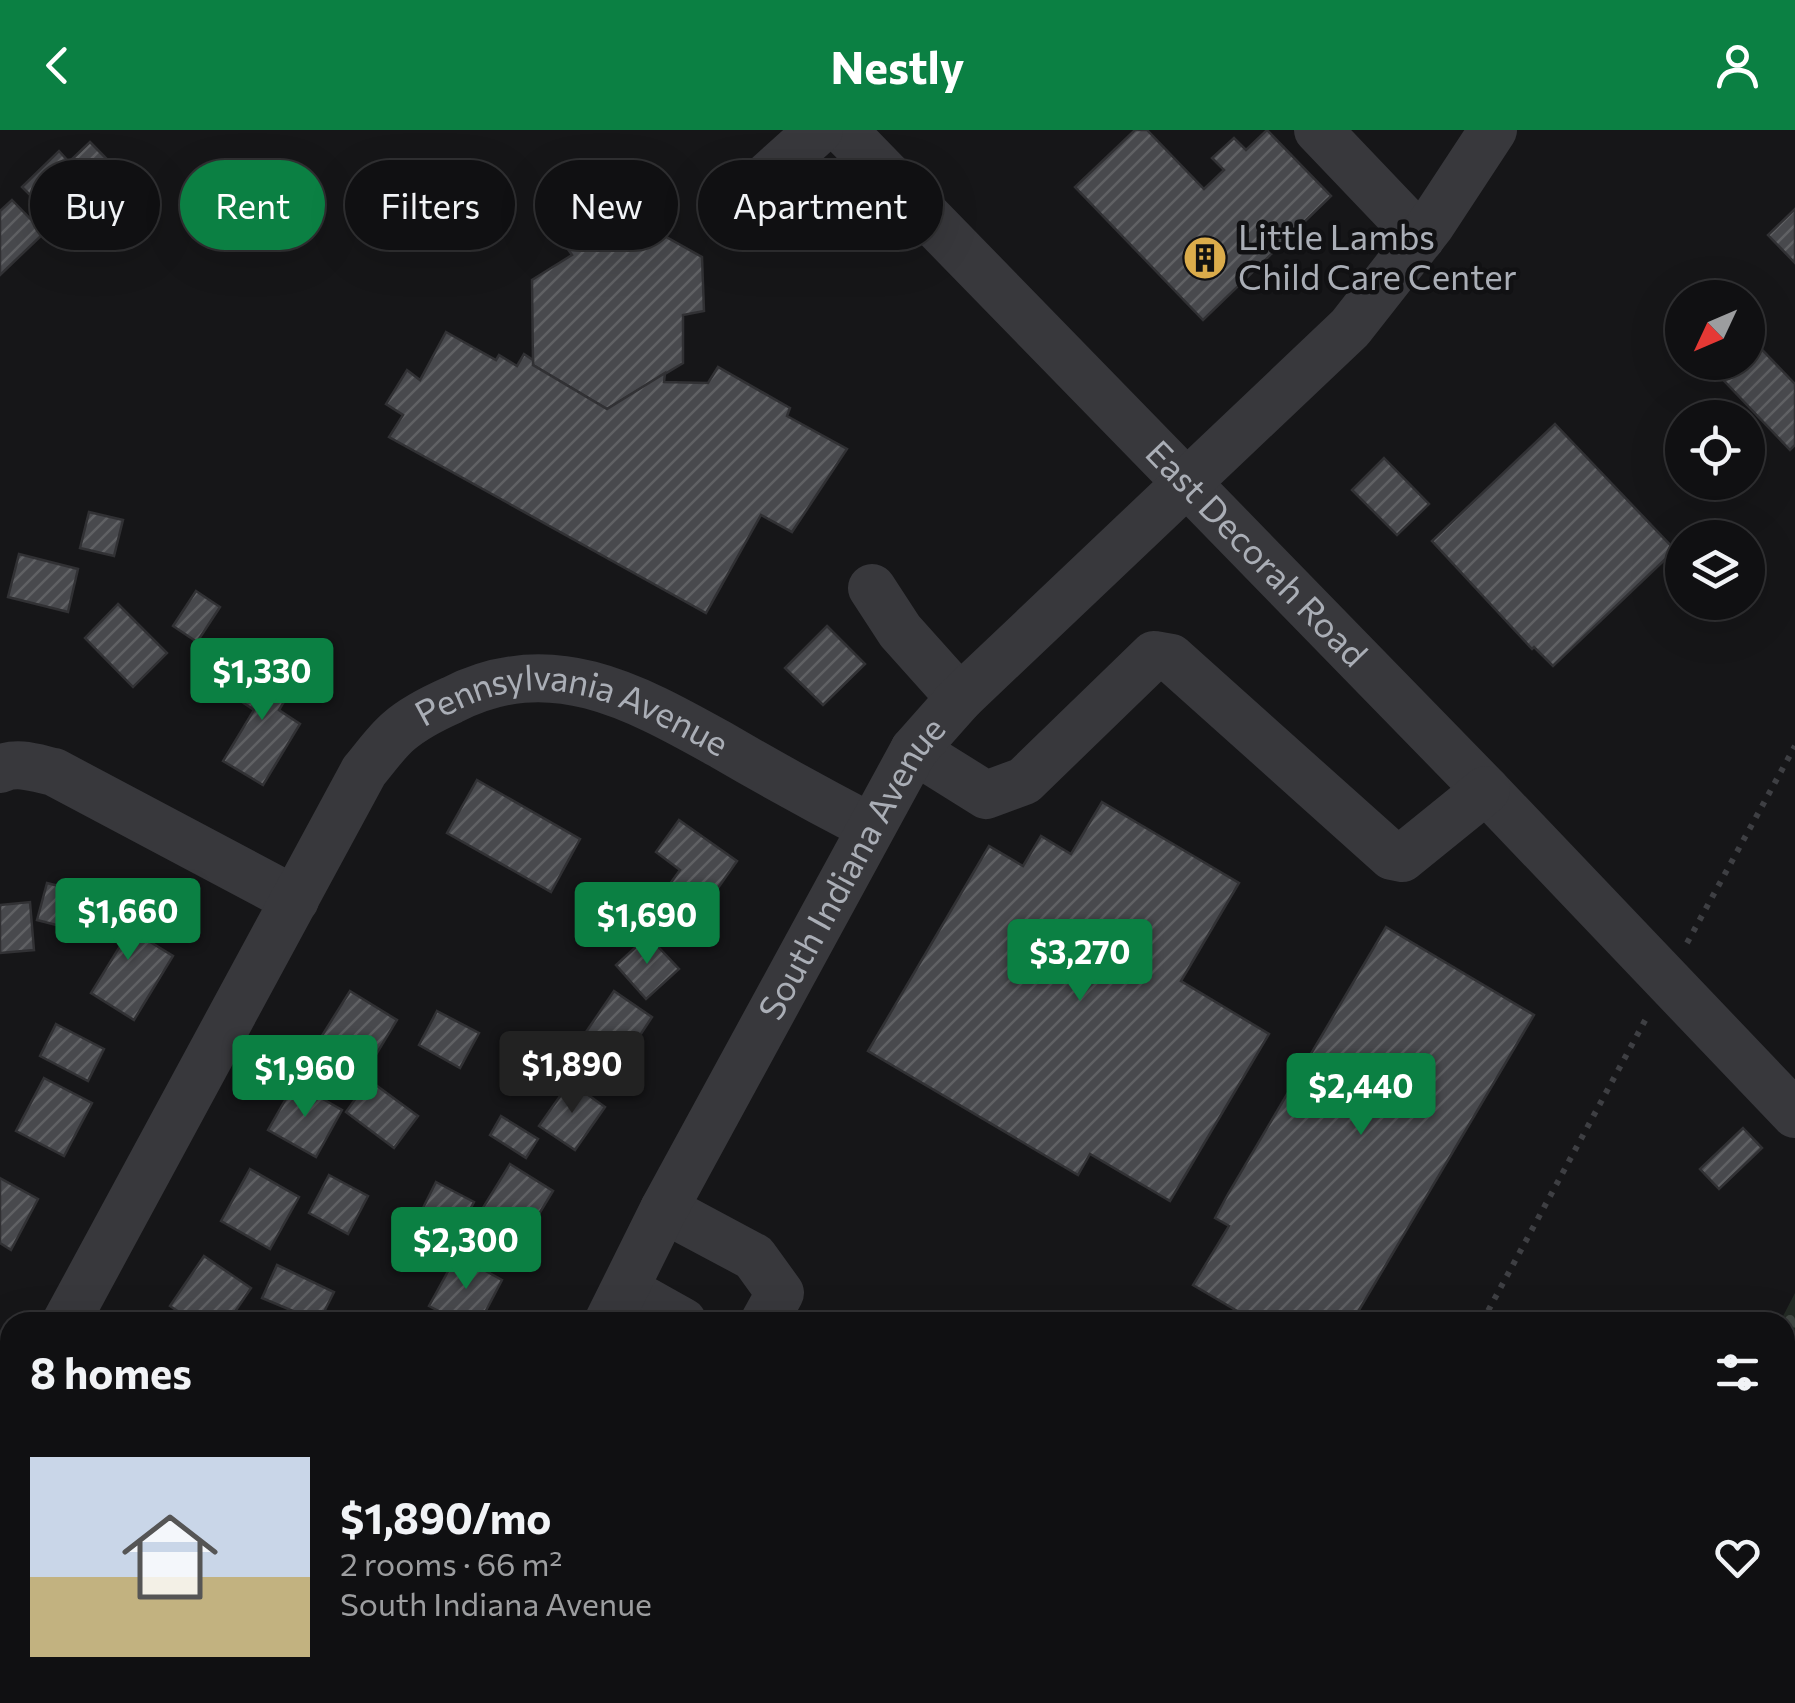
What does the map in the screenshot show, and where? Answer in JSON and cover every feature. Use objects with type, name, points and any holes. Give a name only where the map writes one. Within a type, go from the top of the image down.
[{"type":"street","points":[[786,160],[818,130]]},
{"type":"street","name":"East Decorah Road","points":[[843,130],[1486,790],[1795,1114]]},
{"type":"street","points":[[1318,130],[1421,238]]},
{"type":"street","name":"South Indiana Avenue","points":[[617,1306],[664,1208],[914,750],[960,698],[1350,328],[1421,238],[1493,130]]},
{"type":"street","points":[[872,588],[900,631],[960,698]]},
{"type":"street","points":[[914,750],[986,796],[1024,781],[1154,656],[1171,658],[1392,856],[1402,858],[1486,790]]},
{"type":"street","name":"Pennsylvania Avenue","points":[[71,1312],[364,771],[398,731],[477,687],[515,678],[559,678],[606,688],[652,706],[870,827]]},
{"type":"street","points":[[4,756],[54,772],[295,900]]},
{"type":"street","points":[[664,1208],[754,1257],[780,1293],[770,1312]]},
{"type":"street","points":[[617,1306],[642,1312]]},
{"type":"path","points":[[1487,1312],[1795,746]]},
{"type":"green space","points":[[1795,1293],[1795,1312],[1785,1312]]},
{"type":"building","name":"Little Lambs Child Care Center","points":[[1135,130],[1147,130],[1204,189],[1224,170],[1212,158],[1234,138],[1246,150],[1267,130],[1331,196],[1203,320],[1075,187]]},
{"type":"building","points":[[90,142],[108,160],[71,160]]},
{"type":"building","points":[[59,151],[67,160],[50,160]]},
{"type":"building","points":[[30,179],[30,195],[22,187]]},
{"type":"building","points":[[12,200],[30,219],[30,246],[0,275],[0,211]]},
{"type":"building","points":[[1795,209],[1795,263],[1768,235]]},
{"type":"building","points":[[678,244],[702,257],[704,311],[683,315],[683,363],[607,409],[533,365],[532,280],[572,255],[569,250],[678,250]]},
{"type":"building","points":[[446,332],[496,360],[499,355],[517,366],[524,354],[533,360],[533,365],[607,409],[665,373],[664,382],[708,383],[718,367],[790,408],[787,416],[847,449],[792,532],[761,515],[706,613],[389,437],[403,415],[386,404],[407,370],[420,380]]},
{"type":"building","points":[[1765,353],[1795,384],[1795,445],[1790,450],[1765,424],[1765,400],[1742,400],[1723,380],[1765,380]]},
{"type":"building","points":[[1555,424],[1665,540],[1665,560],[1553,666],[1532,649],[1432,541]]},
{"type":"building","points":[[1384,458],[1429,504],[1397,535],[1352,490]]},
{"type":"building","points":[[89,512],[123,520],[114,556],[80,548]]},
{"type":"building","points":[[19,554],[78,569],[68,612],[8,597]]},
{"type":"building","points":[[196,591],[220,607],[197,642],[173,626]]},
{"type":"building","points":[[118,604],[167,653],[133,687],[85,638]]},
{"type":"building","points":[[827,626],[865,664],[823,705],[785,668]]},
{"type":"building","points":[[256,659],[295,683],[279,710],[300,724],[263,785],[223,761],[254,710],[233,696]]},
{"type":"building","points":[[477,780],[580,839],[551,892],[447,833]]},
{"type":"building","points":[[1102,802],[1239,883],[1181,981],[1269,1034],[1170,1201],[1090,1154],[1078,1175],[868,1051],[989,846],[1023,866],[1041,836],[1071,854]]},
{"type":"building","points":[[679,820],[737,861],[701,912],[667,888],[680,870],[656,852]]},
{"type":"building","points":[[47,883],[78,891],[68,928],[37,920]]},
{"type":"building","points":[[111,896],[136,911],[126,927],[173,956],[134,1020],[91,993],[122,943],[94,926]]},
{"type":"building","points":[[30,902],[34,950],[0,953],[0,905]]},
{"type":"building","points":[[1386,927],[1534,1015],[1358,1312],[1239,1312],[1193,1285],[1229,1226],[1215,1218]]},
{"type":"building","points":[[648,936],[679,969],[646,999],[616,965]]},
{"type":"building","points":[[350,991],[397,1020],[366,1071],[318,1042]]},
{"type":"building","points":[[614,991],[652,1017],[623,1061],[584,1035]]},
{"type":"building","points":[[437,1011],[479,1033],[460,1068],[419,1045]]},
{"type":"building","points":[[56,1024],[104,1049],[88,1081],[40,1056]]},
{"type":"building","points":[[44,1078],[92,1103],[64,1156],[16,1131]]},
{"type":"building","points":[[369,1080],[418,1116],[394,1148],[346,1112]]},
{"type":"building","points":[[570,1082],[605,1107],[575,1150],[539,1126]]},
{"type":"building","points":[[295,1083],[342,1110],[316,1157],[268,1130]]},
{"type":"building","points":[[501,1116],[538,1139],[526,1158],[490,1135]]},
{"type":"building","points":[[1743,1128],[1762,1148],[1719,1189],[1700,1169]]},
{"type":"building","points":[[510,1164],[553,1191],[519,1247],[476,1219]]},
{"type":"building","points":[[250,1169],[299,1197],[270,1249],[221,1221]]},
{"type":"building","points":[[329,1175],[368,1196],[348,1234],[309,1213]]},
{"type":"building","points":[[0,1178],[38,1199],[11,1250],[0,1243]]},
{"type":"building","points":[[436,1182],[474,1202],[455,1238],[418,1218]]},
{"type":"building","points":[[457,1255],[502,1280],[485,1312],[441,1312],[429,1306]]},
{"type":"building","points":[[204,1256],[251,1288],[235,1312],[179,1312],[170,1306]]},
{"type":"building","points":[[277,1265],[334,1292],[324,1312],[295,1312],[262,1298]]},
{"type":"place","name":"Little Lambs Child Care Center","points":[[1205,258]]}]
